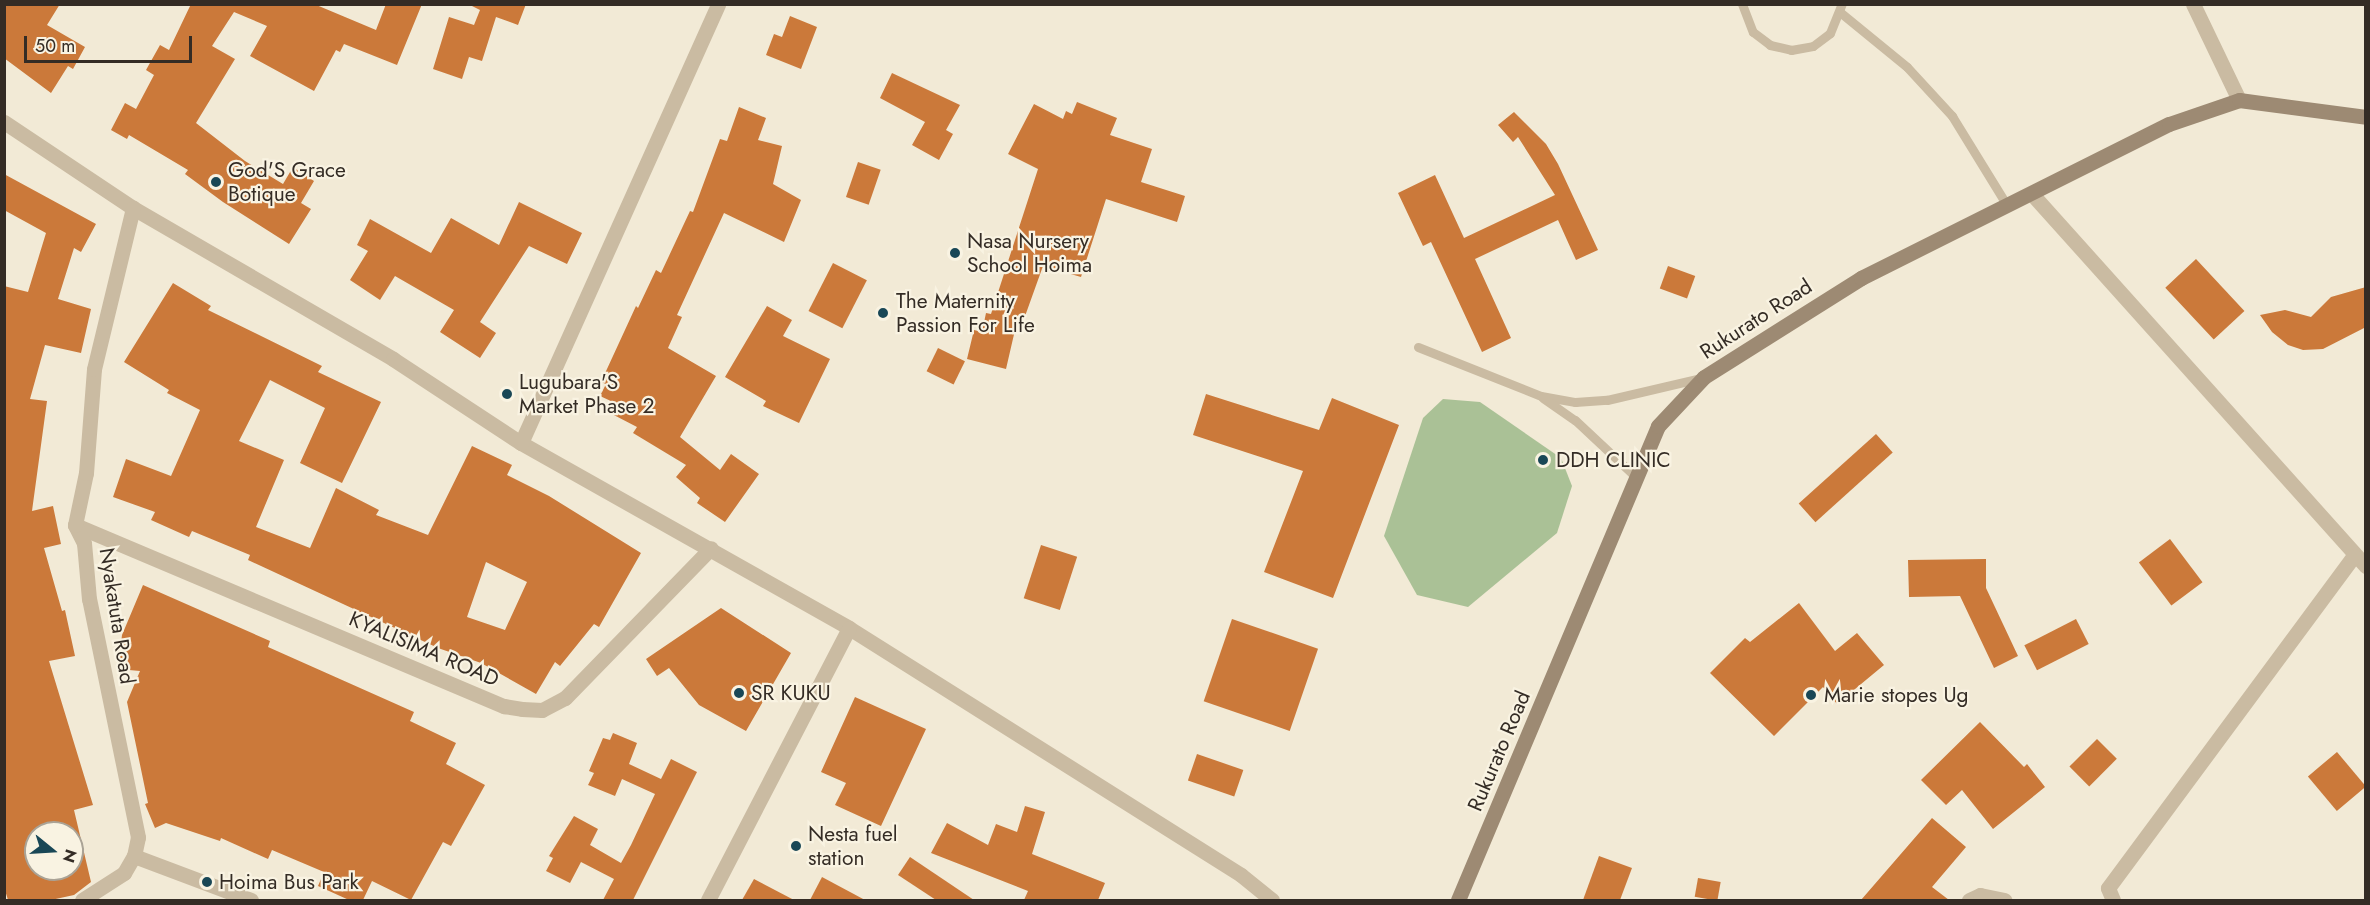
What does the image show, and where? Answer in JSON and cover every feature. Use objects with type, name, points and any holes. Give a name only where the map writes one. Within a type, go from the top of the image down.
[{"type":"street","points":[[521,443],[718,4]]},
{"type":"street","points":[[2193,4],[2239,100]]},
{"type":"street","name":"Rukurato Road","points":[[1458,900],[1658,426],[1704,377],[1861,278],[2008,207],[2169,124],[2239,100],[2366,117]]},
{"type":"street","points":[[4,122],[133,208],[393,359],[521,443],[711,548],[849,628],[1241,875],[1272,900]]},
{"type":"street","points":[[2032,194],[2360,561],[2110,894],[2097,900]]},
{"type":"street","name":"Nyakatuta Road","points":[[133,208],[94,369],[86,473],[75,525],[84,543],[89,599],[137,820],[134,856]]},
{"type":"street","name":"KYALISIMA ROAD","points":[[75,525],[504,706],[522,710],[542,710],[565,698],[711,548]]},
{"type":"street","points":[[708,900],[849,628]]},
{"type":"street","points":[[82,900],[124,873],[134,856],[251,900]]},
{"type":"street","points":[[1969,900],[1980,895],[2004,900]]},
{"type":"lane","points":[[1742,4],[1753,32],[1770,45],[1791,50],[1813,46],[1822,40],[1830,33],[1841,9],[1907,67],[1952,116],[2008,207]]},
{"type":"lane","points":[[1418,347],[1541,396],[1575,402],[1607,400],[1704,377]]},
{"type":"lane","points":[[1541,396],[1575,420],[1636,477]]},
{"type":"green space","points":[[1443,399],[1480,402],[1561,458],[1572,486],[1557,533],[1468,607],[1417,595],[1384,536],[1423,418]]},
{"type":"building","points":[[4,4],[60,4],[47,25],[85,47],[73,69],[68,66],[51,93],[4,58]]},
{"type":"building","points":[[191,4],[314,4],[376,30],[386,4],[422,4],[397,65],[344,44],[340,52],[336,50],[314,91],[250,56],[267,26],[234,12],[212,46],[235,59],[196,123],[245,161],[283,184],[293,167],[314,181],[301,203],[311,209],[289,244],[223,202],[185,174],[188,170],[129,135],[127,139],[111,130],[125,103],[136,109],[154,75],[146,70],[160,45],[169,50]]},
{"type":"building","points":[[468,4],[526,4],[518,25],[496,17],[482,61],[469,57],[462,79],[433,69],[449,17],[474,25],[480,10]]},
{"type":"building","points":[[790,16],[817,27],[801,69],[766,55],[774,34],[782,37]]},
{"type":"building","points":[[892,73],[960,105],[946,130],[953,134],[939,160],[912,145],[925,122],[880,98]]},
{"type":"building","points":[[1077,102],[1117,118],[1110,135],[1152,149],[1141,182],[1185,196],[1177,222],[1106,199],[1081,277],[1043,266],[1024,319],[1018,317],[1006,369],[967,359],[974,330],[982,332],[986,313],[991,314],[1038,169],[1008,154],[1034,104],[1063,119],[1066,111],[1072,114]]},
{"type":"building","points":[[739,107],[766,118],[758,140],[782,146],[773,184],[801,200],[784,242],[724,213],[677,315],[682,317],[668,348],[716,376],[680,437],[720,470],[731,454],[759,474],[725,522],[697,503],[700,498],[676,477],[686,465],[633,433],[637,427],[608,412],[613,402],[600,396],[606,384],[601,382],[636,306],[638,308],[656,270],[661,273],[690,211],[693,212],[720,139],[727,141]]},
{"type":"building","points":[[1514,112],[1546,144],[1558,164],[1598,250],[1576,260],[1558,220],[1475,259],[1511,338],[1482,352],[1431,242],[1423,246],[1398,193],[1435,175],[1464,238],[1555,195],[1518,137],[1513,142],[1498,125]]},
{"type":"building","points":[[858,162],[881,170],[869,205],[846,197]]},
{"type":"building","points":[[4,174],[96,224],[81,252],[74,248],[58,299],[91,309],[81,353],[45,345],[30,399],[47,401],[32,511],[53,506],[61,544],[44,548],[62,611],[65,610],[75,656],[49,661],[93,805],[74,810],[77,821],[24,821],[24,881],[84,881],[84,852],[91,882],[74,895],[51,900],[8,900],[4,887],[4,286],[28,292],[46,233],[4,210]]},
{"type":"building","points":[[519,202],[582,233],[567,264],[529,246],[480,322],[496,333],[480,358],[440,332],[454,310],[395,276],[380,300],[350,280],[368,251],[357,245],[370,219],[431,253],[451,218],[499,245]]},
{"type":"building","points":[[2196,259],[2244,311],[2214,340],[2165,288]]},
{"type":"building","points":[[833,263],[867,280],[842,328],[808,311]]},
{"type":"building","points":[[1668,266],[1695,276],[1687,298],[1660,289]]},
{"type":"building","points":[[173,283],[211,306],[208,310],[322,366],[318,372],[381,402],[342,483],[300,463],[325,408],[270,380],[239,441],[284,460],[256,527],[310,548],[336,488],[379,510],[376,515],[428,535],[472,446],[512,465],[507,475],[549,496],[641,553],[599,627],[594,624],[560,666],[555,662],[536,694],[481,663],[438,648],[248,560],[250,555],[192,531],[189,537],[151,520],[155,512],[113,497],[126,459],[171,476],[200,410],[167,393],[169,390],[124,362]],"holes":[[[486,562],[527,582],[505,630],[467,617]]]},
{"type":"building","points":[[2366,287],[2366,327],[2323,349],[2303,350],[2288,345],[2272,332],[2260,315],[2285,310],[2311,317],[2331,297]]},
{"type":"building","points":[[767,306],[792,320],[783,336],[830,359],[799,423],[763,406],[766,401],[725,377]]},
{"type":"building","points":[[938,348],[965,361],[954,385],[927,371]]},
{"type":"building","points":[[1206,394],[1319,430],[1332,398],[1399,425],[1333,598],[1264,572],[1303,471],[1193,435]]},
{"type":"building","points":[[1876,434],[1893,453],[1815,522],[1799,504]]},
{"type":"building","points":[[2170,539],[2202,582],[2171,606],[2139,562]]},
{"type":"building","points":[[1041,545],[1077,557],[1060,610],[1024,598]]},
{"type":"building","points":[[1986,559],[1986,588],[2018,656],[1994,668],[1960,596],[1909,597],[1908,560]]},
{"type":"building","points":[[143,585],[270,641],[268,647],[414,712],[410,721],[456,743],[446,764],[485,785],[451,846],[443,842],[411,900],[372,881],[363,900],[349,900],[318,886],[324,872],[272,850],[268,859],[221,838],[220,841],[166,823],[155,828],[145,804],[148,803],[127,702],[140,671],[118,669],[122,635]]},
{"type":"building","points":[[1799,603],[1835,651],[1857,633],[1884,665],[1837,704],[1823,687],[1774,736],[1710,673],[1745,638],[1750,642]]},
{"type":"building","points":[[721,608],[791,653],[746,731],[699,705],[669,668],[657,676],[646,659]]},
{"type":"building","points":[[1232,619],[1318,649],[1290,731],[1204,701]]},
{"type":"building","points":[[2076,619],[2089,644],[2037,670],[2024,645]]},
{"type":"building","points":[[855,697],[926,729],[881,826],[835,805],[846,783],[821,772]]},
{"type":"building","points":[[1980,722],[2024,767],[2027,764],[2045,787],[1993,829],[1962,790],[1946,805],[1921,780]]},
{"type":"building","points":[[613,733],[637,743],[629,764],[661,779],[671,759],[697,772],[633,900],[603,900],[614,879],[581,862],[570,883],[546,871],[553,858],[549,856],[574,816],[598,829],[590,845],[621,863],[631,845],[655,794],[622,779],[615,796],[588,785],[594,773],[589,771],[603,738],[610,740]]},
{"type":"building","points":[[2097,739],[2117,759],[2089,786],[2069,767]]},
{"type":"building","points":[[2337,752],[2366,786],[2337,811],[2308,776]]},
{"type":"building","points":[[1197,754],[1243,770],[1234,796],[1188,780]]},
{"type":"building","points":[[1025,806],[1045,812],[1032,854],[1105,883],[1098,900],[1024,900],[1028,891],[931,853],[947,823],[988,845],[996,824],[1017,832]]},
{"type":"building","points":[[1932,818],[1966,847],[1932,887],[1949,900],[1861,900]]},
{"type":"building","points":[[1599,856],[1632,868],[1620,900],[1583,900]]},
{"type":"building","points":[[910,857],[974,900],[936,900],[898,875]]},
{"type":"building","points":[[822,877],[865,900],[810,900]]},
{"type":"building","points":[[1698,878],[1721,882],[1717,900],[1695,897]]},
{"type":"building","points":[[754,879],[794,900],[742,900]]},
{"type":"place","name":"God'S Grace Botique","points":[[216,182]]},
{"type":"place","name":"Nasa Nursery School Hoima","points":[[955,253]]},
{"type":"place","name":"The Maternity Passion For Life","points":[[883,313]]},
{"type":"place","name":"Lugubara'S Market Phase 2","points":[[507,394]]},
{"type":"place","name":"DDH CLINIC","points":[[1543,460]]},
{"type":"place","name":"SR KUKU","points":[[739,693]]},
{"type":"place","name":"Marie stopes Ug","points":[[1811,695]]},
{"type":"place","name":"Nesta fuel station","points":[[796,846]]},
{"type":"place","name":"Hoima Bus Park","points":[[207,882]]}]
